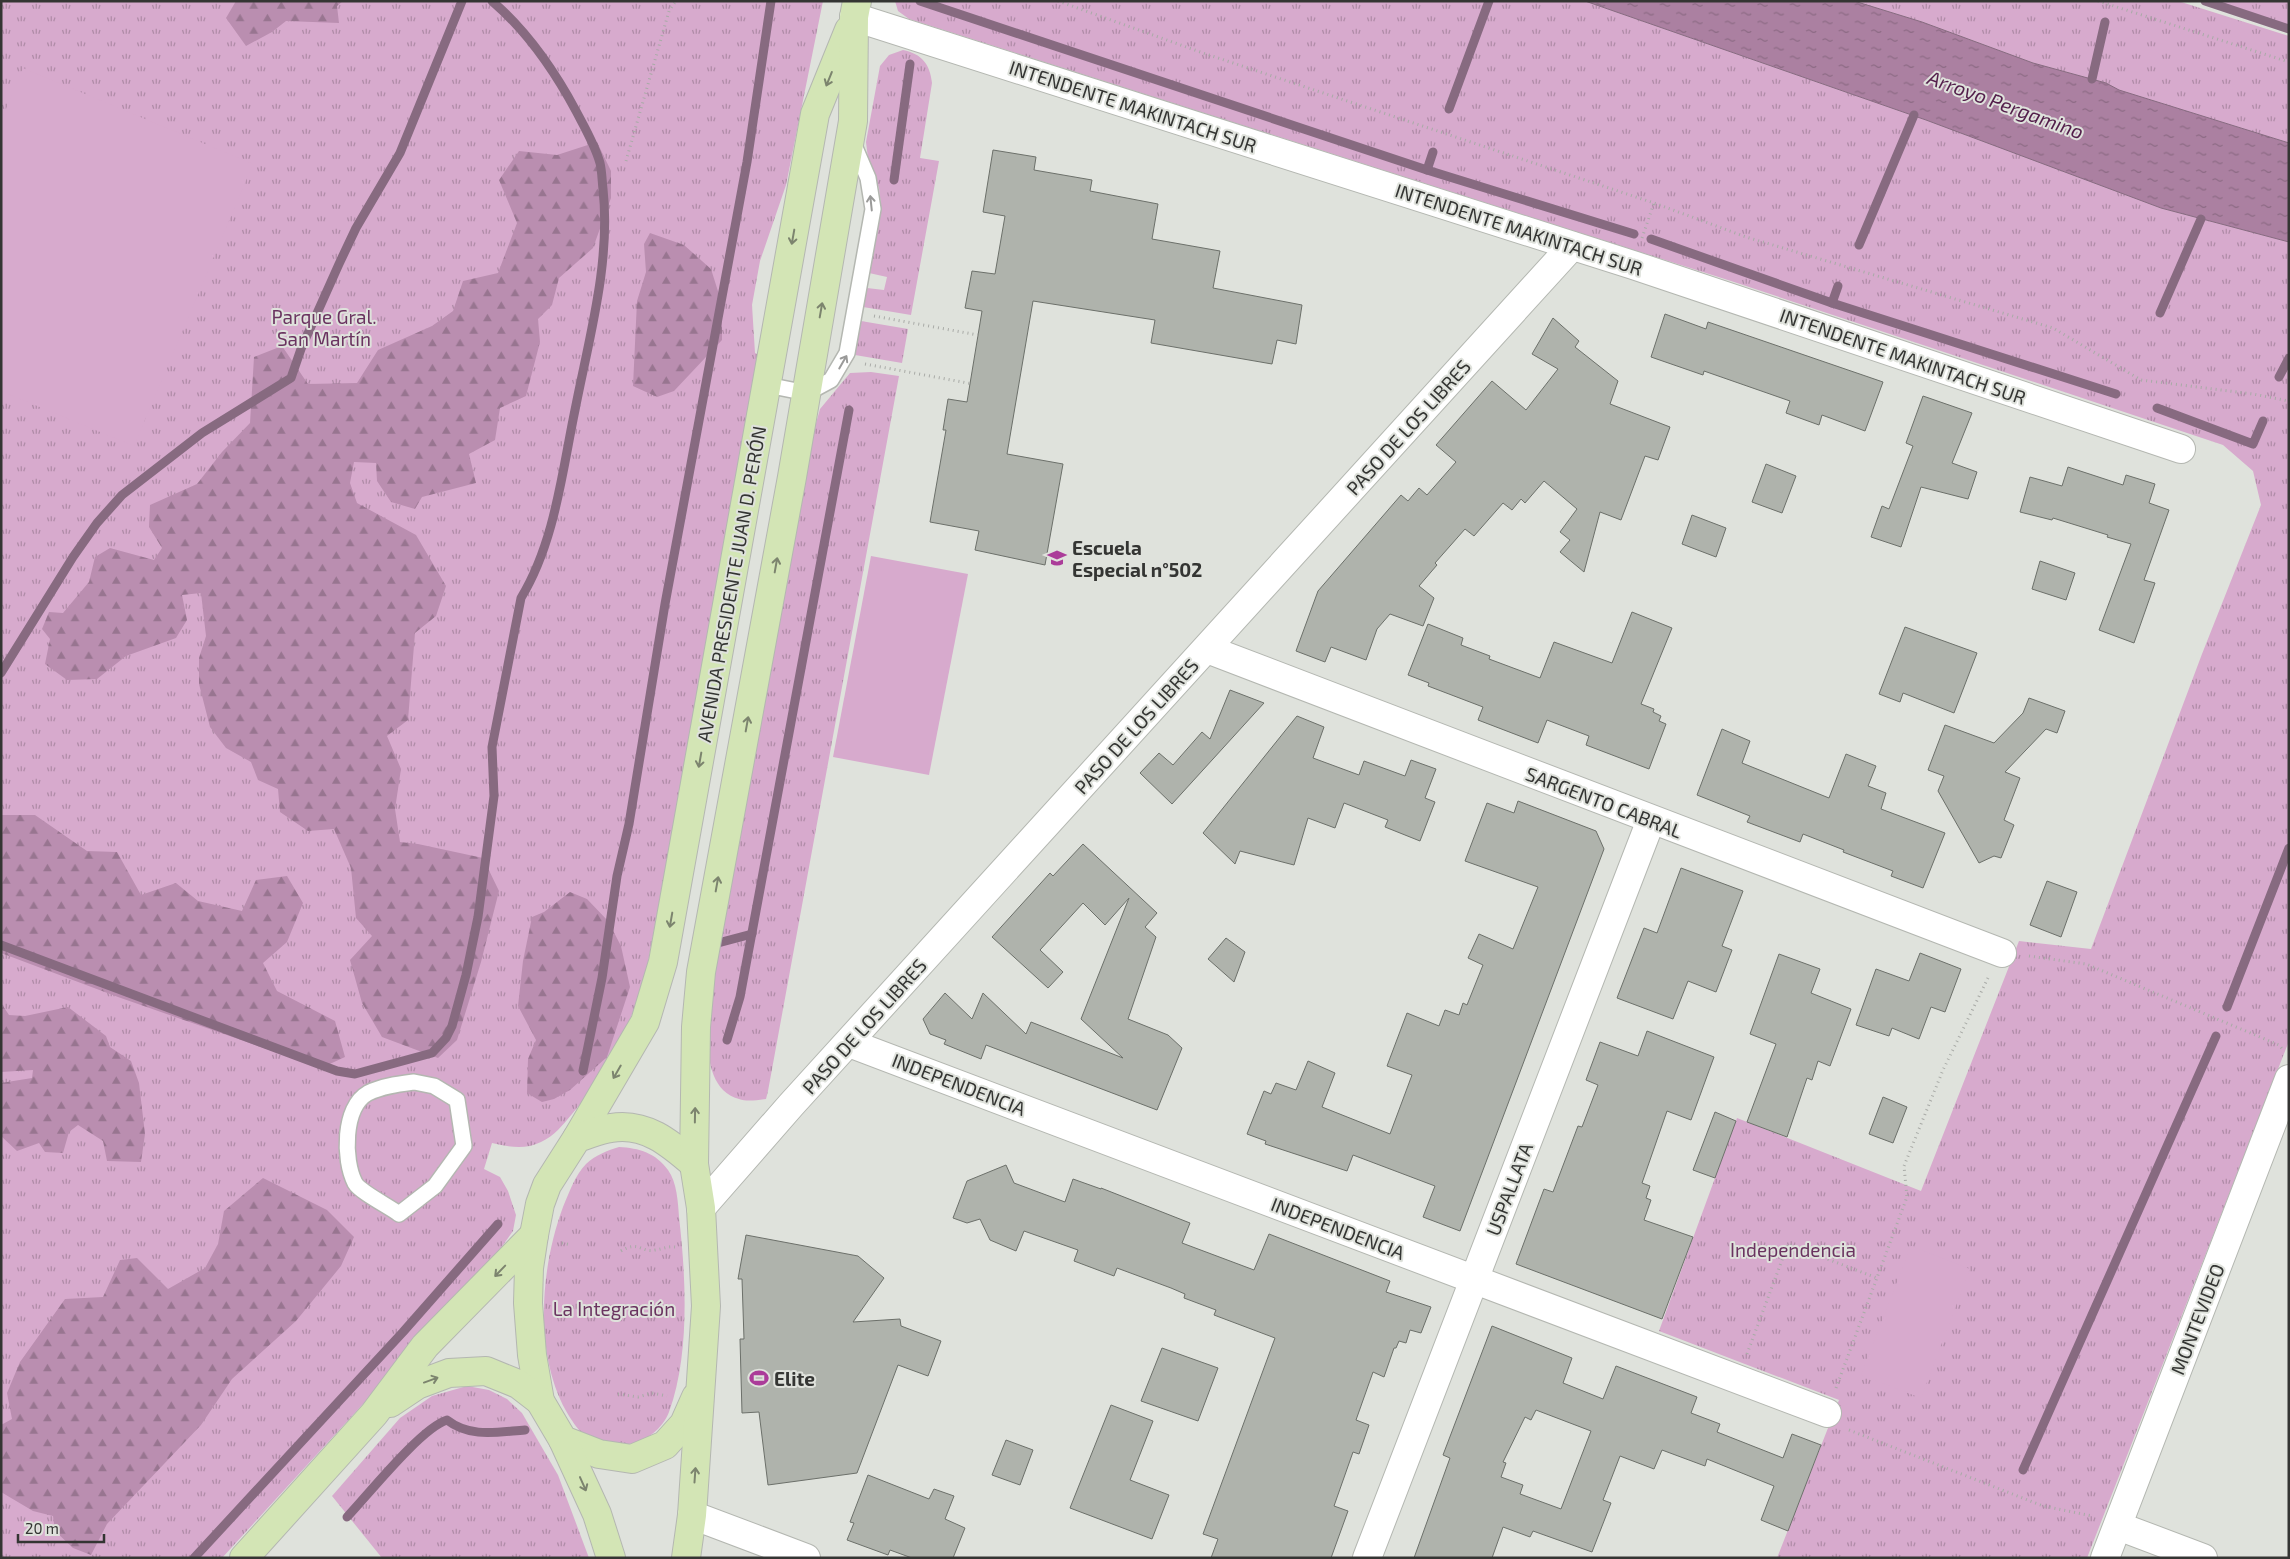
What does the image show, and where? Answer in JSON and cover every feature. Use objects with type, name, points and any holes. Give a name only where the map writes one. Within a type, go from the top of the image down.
[{"type":"main road","points":[[686,1558],[692,1515],[706,1306],[701,1208],[694,1164],[696,1027],[701,972],[807,393],[853,121],[856,9]]},
{"type":"main road","name":"AVENIDA PRESIDENTE JUAN D. PERÓN","points":[[611,1558],[597,1514],[563,1440],[540,1401],[532,1356],[528,1303],[529,1268],[534,1235],[540,1204],[547,1185],[645,1022],[664,962],[815,114],[856,9]]},
{"type":"main road","points":[[577,1138],[612,1127],[642,1129],[668,1141],[694,1164]]},
{"type":"main road","points":[[244,1558],[374,1414],[425,1346],[534,1235]]},
{"type":"main road","points":[[374,1414],[417,1385],[449,1373],[486,1371],[518,1384],[540,1401]]},
{"type":"main road","points":[[563,1440],[599,1454],[632,1459],[665,1445],[684,1424],[694,1403],[702,1377]]},
{"type":"street","name":"INTENDENTE MAKINTACH SUR","points":[[856,9],[2180,449]]},
{"type":"street","name":"PASO DE LOS LIBRES","points":[[701,1208],[1572,246]]},
{"type":"street","name":"SARGENTO CABRAL","points":[[1207,649],[2002,953]]},
{"type":"street","name":"USPALLATA","points":[[1367,1558],[1651,820]]},
{"type":"street","name":"INDEPENDENCIA","points":[[849,1043],[1827,1413]]},
{"type":"street","name":"MONTEVIDEO","points":[[2105,1558],[2289,1079]]},
{"type":"street","points":[[692,1515],[806,1558]]},
{"type":"street","points":[[2118,1526],[2202,1558]]},
{"type":"lane","points":[[767,385],[807,393],[830,380],[844,361],[847,353],[873,209],[868,178],[850,137]]},
{"type":"lane","points":[[414,1082],[434,1086],[457,1100],[464,1146],[435,1186],[400,1214],[356,1184],[347,1161],[347,1136],[353,1111],[367,1094],[394,1084],[414,1082]]},
{"type":"path","points":[[626,161],[670,11],[676,1]]},
{"type":"path","points":[[1058,1],[1203,54],[1654,203],[1746,236],[2053,328],[2141,380],[2253,394],[2289,401]]},
{"type":"path","points":[[2098,1],[2289,62]]},
{"type":"path","points":[[1642,236],[1654,203]]},
{"type":"path","points":[[854,312],[978,335]]},
{"type":"path","points":[[844,361],[973,384]]},
{"type":"path","points":[[2118,1526],[2081,1513],[2043,1506],[1973,1480],[1834,1424],[1827,1413],[1907,1197],[1904,1166],[1943,1070],[1974,1003],[2002,953],[2086,964],[2279,1045],[2289,1057]]},
{"type":"path","points":[[621,1251],[627,1247],[636,1246],[654,1251],[668,1246],[677,1247],[702,1243]]},
{"type":"path","points":[[1747,1354],[1788,1244],[1877,1278]]},
{"type":"path","points":[[618,1394],[638,1397],[652,1393],[694,1403]]},
{"type":"green space","name":"Parque Gral. San Martín","points":[[1,1],[823,1],[786,185],[760,261],[752,305],[755,353],[759,355],[755,380],[645,979],[639,997],[624,1033],[606,1067],[584,1099],[558,1130],[546,1140],[535,1145],[511,1147],[492,1143],[484,1169],[500,1177],[508,1191],[516,1215],[513,1231],[483,1273],[222,1558],[1,1558]]},
{"type":"green space","points":[[236,1],[343,1],[337,6],[339,23],[286,21],[272,32],[246,46],[226,18]]},
{"type":"green space","name":"Independencia","points":[[895,1],[1585,1],[1926,120],[2161,208],[2289,242],[2289,1041],[2087,1558],[1777,1558],[1839,1400],[1659,1331],[1737,1118],[1921,1191],[2019,941],[2091,949],[2202,654],[2261,505],[2253,471],[2223,445],[1731,281],[909,19],[898,11]]},
{"type":"green space","points":[[1854,1],[2178,1],[2289,36],[2289,143],[2118,90],[2106,83],[2033,63],[1922,22]]},
{"type":"green space","points":[[2215,1],[2289,1],[2289,29]]},
{"type":"green space","points":[[903,50],[920,57],[927,65],[931,76],[932,83],[920,158],[939,161],[911,315],[863,307],[867,288],[884,290],[887,277],[869,273],[881,206],[879,188],[868,158],[866,142],[880,66],[889,55]]},
{"type":"green space","points":[[23,68],[253,164],[134,446],[1,391],[1,121]]},
{"type":"green space","points":[[597,142],[611,171],[611,198],[593,248],[559,278],[552,305],[538,319],[540,342],[526,396],[500,408],[495,440],[469,454],[476,483],[422,497],[415,509],[391,502],[377,481],[376,463],[354,462],[350,483],[357,503],[416,535],[446,586],[436,616],[415,633],[408,720],[387,736],[401,769],[395,809],[400,842],[483,858],[499,891],[481,962],[457,1040],[438,1058],[382,1037],[362,1003],[350,960],[372,936],[356,918],[351,868],[334,829],[308,831],[280,812],[278,789],[258,780],[251,762],[226,748],[210,727],[199,684],[199,658],[206,636],[201,593],[182,595],[187,620],[176,638],[126,656],[97,679],[67,680],[45,664],[50,639],[42,629],[49,612],[63,613],[89,582],[95,557],[110,548],[154,560],[162,548],[149,527],[150,505],[197,484],[222,452],[250,423],[254,357],[282,346],[308,384],[357,383],[378,350],[432,326],[453,311],[463,281],[498,273],[517,223],[499,180],[519,151],[557,155]]},
{"type":"green space","points":[[650,233],[684,245],[711,269],[722,304],[722,340],[674,391],[657,397],[633,386],[637,301],[646,272],[644,244]]},
{"type":"green space","points":[[861,321],[908,329],[902,363],[855,355]]},
{"type":"green space","points":[[871,372],[899,376],[768,1091],[766,1099],[742,1100],[725,1092],[716,1080],[710,1064],[708,1028],[712,978],[811,441],[820,409],[850,373]]},
{"type":"green space","points":[[871,556],[968,574],[929,775],[833,757]]},
{"type":"green space","points":[[1,815],[35,815],[87,851],[117,852],[141,895],[176,883],[198,901],[242,911],[256,880],[287,876],[303,903],[287,942],[263,963],[277,991],[335,1021],[345,1057],[321,1068],[118,997],[1,953]]},
{"type":"green space","points":[[570,892],[587,899],[608,921],[621,946],[630,987],[607,1057],[570,1090],[554,1099],[542,1102],[527,1093],[528,1059],[536,1040],[518,1006],[523,961],[532,917],[544,912]]},
{"type":"green space","points":[[1,1003],[9,1015],[25,1016],[68,1007],[106,1036],[110,1047],[131,1061],[139,1083],[145,1134],[141,1162],[107,1161],[103,1141],[78,1125],[69,1132],[63,1153],[45,1152],[39,1143],[17,1151],[1,1136],[1,1083],[32,1078],[33,1070],[1,1072]]},
{"type":"green space","name":"La Integración","points":[[619,1147],[646,1152],[658,1159],[671,1175],[677,1199],[684,1290],[683,1341],[680,1366],[676,1390],[669,1412],[658,1429],[648,1437],[629,1444],[612,1444],[591,1439],[583,1434],[569,1416],[557,1393],[550,1367],[545,1340],[544,1313],[545,1285],[555,1231],[573,1184],[586,1164],[601,1154]]},
{"type":"green space","points":[[263,1178],[327,1210],[354,1237],[341,1266],[296,1321],[232,1379],[201,1425],[107,1524],[91,1555],[73,1548],[55,1531],[53,1516],[33,1511],[1,1492],[1,1425],[12,1419],[7,1393],[20,1362],[65,1299],[103,1297],[120,1260],[137,1258],[168,1289],[205,1268],[218,1244],[224,1211]]},
{"type":"green space","points":[[1911,1246],[1970,1269],[1921,1398],[1861,1375]]},
{"type":"green space","points":[[467,1386],[489,1390],[507,1399],[522,1413],[558,1475],[589,1558],[382,1558],[332,1496],[400,1418],[432,1396]]},
{"type":"water","name":"Arroyo Pergamino","points":[[1585,1],[1854,1],[1922,22],[2033,63],[2106,83],[2119,90],[2289,143],[2289,242],[2161,208],[1926,120]]},
{"type":"building","points":[[993,150],[1036,157],[1034,170],[1092,180],[1090,191],[1158,204],[1152,239],[1220,251],[1213,288],[1302,305],[1296,344],[1277,340],[1272,364],[1151,343],[1155,320],[1033,301],[1007,454],[1063,464],[1045,565],[975,550],[979,531],[930,522],[946,430],[943,430],[948,399],[967,402],[982,311],[965,308],[972,271],[995,274],[1005,216],[983,212]]},
{"type":"building","points":[[1665,314],[1706,329],[1708,322],[1883,382],[1865,431],[1822,415],[1819,425],[1786,413],[1790,401],[1704,371],[1703,375],[1651,357]]},
{"type":"building","points":[[1553,318],[1579,341],[1575,347],[1618,381],[1610,404],[1670,427],[1658,460],[1645,456],[1621,520],[1600,512],[1584,572],[1560,552],[1570,540],[1560,532],[1577,509],[1544,481],[1525,503],[1521,499],[1512,510],[1503,503],[1474,536],[1465,529],[1435,563],[1437,565],[1419,586],[1434,598],[1423,626],[1390,614],[1377,629],[1366,660],[1331,647],[1325,662],[1296,651],[1318,591],[1401,495],[1408,501],[1419,488],[1427,495],[1456,462],[1436,445],[1492,381],[1526,410],[1558,369],[1532,354]]},
{"type":"building","points":[[1923,396],[1972,413],[1952,463],[1977,472],[1968,499],[1921,487],[1901,547],[1871,537],[1882,506],[1889,509],[1913,446],[1906,443]]},
{"type":"building","points":[[1766,464],[1796,476],[1782,513],[1752,502]]},
{"type":"building","points":[[2068,467],[2123,485],[2126,475],[2155,484],[2149,503],[2169,510],[2144,580],[2155,583],[2134,643],[2099,630],[2131,544],[2053,518],[2052,520],[2020,512],[2030,477],[2062,486]]},
{"type":"building","points":[[1692,515],[1726,528],[1716,557],[1682,544]]},
{"type":"building","points":[[2040,561],[2075,573],[2066,600],[2032,589]]},
{"type":"building","points":[[1632,612],[1672,628],[1641,704],[1654,709],[1653,712],[1661,716],[1659,721],[1666,724],[1649,769],[1586,745],[1589,736],[1547,720],[1538,743],[1478,720],[1483,707],[1428,686],[1429,683],[1408,675],[1428,624],[1463,638],[1461,645],[1490,656],[1489,659],[1540,678],[1554,642],[1612,663]]},
{"type":"building","points":[[1905,627],[1977,653],[1954,713],[1903,693],[1900,702],[1879,694]]},
{"type":"building","points":[[1230,690],[1264,703],[1172,804],[1140,773],[1159,753],[1173,765],[1202,732],[1210,739]]},
{"type":"building","points":[[2029,698],[2065,711],[2057,733],[2046,729],[2005,772],[2020,778],[2004,820],[2014,825],[2001,858],[1994,856],[1979,863],[1938,791],[1944,776],[1928,770],[1945,725],[1994,743],[2023,713]]},
{"type":"building","points":[[1297,716],[1324,727],[1313,758],[1359,775],[1364,761],[1405,776],[1411,760],[1436,769],[1425,798],[1435,802],[1420,841],[1385,827],[1388,820],[1344,803],[1335,828],[1308,818],[1294,865],[1240,851],[1235,864],[1203,833]]},
{"type":"building","points":[[1722,729],[1750,741],[1742,763],[1829,798],[1846,754],[1876,766],[1868,786],[1886,793],[1881,809],[1945,833],[1923,888],[1891,876],[1893,871],[1803,834],[1800,842],[1747,822],[1750,816],[1697,795]]},
{"type":"building","points":[[1518,801],[1596,831],[1604,849],[1460,1231],[1423,1217],[1435,1186],[1353,1155],[1347,1171],[1265,1144],[1266,1141],[1247,1134],[1264,1091],[1271,1094],[1276,1083],[1296,1090],[1308,1061],[1335,1073],[1322,1107],[1390,1134],[1412,1075],[1387,1066],[1407,1013],[1439,1026],[1445,1010],[1459,1015],[1463,1003],[1467,1005],[1483,965],[1468,958],[1479,934],[1513,949],[1538,887],[1465,861],[1487,803],[1514,813]]},
{"type":"building","points":[[1083,844],[1157,913],[1145,927],[1156,937],[1128,1019],[1168,1035],[1182,1048],[1157,1110],[986,1045],[981,1059],[944,1044],[946,1040],[930,1034],[923,1019],[945,993],[972,1019],[983,993],[1026,1034],[1031,1022],[1123,1058],[1081,1019],[1129,898],[1105,925],[1083,903],[1040,950],[1063,972],[1048,988],[992,937],[1050,873],[1053,876]]},
{"type":"building","points":[[1681,868],[1743,891],[1722,946],[1732,950],[1716,992],[1688,981],[1673,1019],[1617,998],[1644,928],[1657,933]]},
{"type":"building","points":[[2047,881],[2077,892],[2061,937],[2030,925]]},
{"type":"building","points":[[1226,938],[1245,952],[1234,982],[1208,959]]},
{"type":"building","points":[[1920,953],[1961,969],[1945,1012],[1931,1007],[1919,1039],[1892,1028],[1889,1036],[1856,1025],[1876,969],[1909,981]]},
{"type":"building","points":[[1779,954],[1820,969],[1811,993],[1851,1009],[1830,1066],[1818,1061],[1812,1080],[1807,1078],[1787,1137],[1747,1122],[1776,1044],[1750,1034]]},
{"type":"building","points":[[1647,1031],[1714,1057],[1691,1120],[1667,1111],[1642,1183],[1650,1186],[1646,1198],[1651,1200],[1644,1220],[1693,1237],[1662,1319],[1516,1264],[1544,1189],[1553,1192],[1578,1126],[1582,1127],[1598,1085],[1586,1080],[1600,1042],[1638,1056]]},
{"type":"building","points":[[1883,1097],[1907,1107],[1893,1143],[1869,1134]]},
{"type":"building","points":[[1715,1112],[1736,1121],[1715,1178],[1693,1170]]},
{"type":"building","points":[[1006,1165],[1014,1183],[1065,1202],[1073,1179],[1190,1223],[1182,1243],[1254,1270],[1269,1234],[1390,1281],[1386,1292],[1431,1307],[1421,1333],[1410,1330],[1406,1343],[1399,1341],[1396,1348],[1394,1348],[1384,1377],[1373,1372],[1356,1420],[1369,1425],[1359,1454],[1353,1452],[1334,1506],[1348,1511],[1331,1558],[1211,1558],[1218,1539],[1203,1534],[1275,1338],[1214,1315],[1216,1310],[1184,1298],[1185,1294],[1171,1288],[1117,1268],[1114,1276],[1074,1261],[1078,1250],[1024,1231],[1016,1251],[990,1240],[980,1219],[967,1223],[953,1218],[967,1181]]},
{"type":"building","points":[[746,1235],[858,1256],[884,1278],[853,1322],[900,1319],[901,1326],[941,1341],[928,1376],[898,1365],[857,1473],[768,1485],[759,1412],[742,1413],[740,1339],[744,1339],[742,1279],[738,1279]]},
{"type":"building","points":[[1492,1326],[1572,1358],[1563,1383],[1603,1399],[1616,1366],[1697,1397],[1691,1413],[1720,1424],[1717,1432],[1783,1458],[1792,1434],[1821,1445],[1788,1531],[1761,1520],[1774,1486],[1707,1459],[1705,1466],[1662,1450],[1654,1469],[1620,1456],[1603,1500],[1611,1503],[1592,1552],[1533,1531],[1530,1537],[1503,1527],[1492,1558],[1414,1558],[1450,1458],[1443,1455]],"holes":[[[1536,1410],[1591,1431],[1561,1509],[1520,1494],[1523,1485],[1501,1477],[1506,1463],[1503,1462],[1525,1417],[1531,1420]]]},
{"type":"building","points":[[1162,1348],[1218,1368],[1198,1421],[1141,1401]]},
{"type":"building","points":[[1111,1405],[1153,1421],[1130,1480],[1169,1495],[1152,1539],[1070,1508]]},
{"type":"building","points":[[1006,1440],[1033,1450],[1020,1485],[992,1475]]},
{"type":"building","points":[[868,1475],[929,1499],[934,1489],[954,1496],[945,1519],[965,1528],[953,1558],[912,1558],[890,1550],[888,1555],[847,1540],[854,1523],[850,1522]]},
{"type":"waterway","points":[[1,673],[73,557],[97,523],[122,495],[202,433],[291,378],[301,349],[356,228],[400,153],[462,1]]},
{"type":"waterway","points":[[1,945],[337,1071],[355,1074],[432,1053],[446,1038],[452,1026],[466,975],[478,917],[494,796],[492,747],[521,598],[542,554],[556,506],[592,328],[604,244],[605,217],[602,173],[593,143],[568,96],[549,66],[529,39],[492,1]]},
{"type":"waterway","points":[[583,1071],[602,978],[617,876],[629,824],[665,604],[747,162],[771,1]]},
{"type":"waterway","points":[[920,1],[1427,170],[1634,234]]},
{"type":"waterway","points":[[1449,109],[1489,1]]},
{"type":"waterway","points":[[2205,1],[2289,29]]},
{"type":"waterway","points":[[2092,79],[2105,22]]},
{"type":"waterway","points":[[894,180],[910,64]]},
{"type":"waterway","points":[[1859,245],[1914,115]]},
{"type":"waterway","points":[[1427,170],[1433,152]]},
{"type":"waterway","points":[[2160,313],[2201,219]]},
{"type":"waterway","points":[[1651,239],[1832,303],[2116,394]]},
{"type":"waterway","points":[[1832,303],[1838,286]]},
{"type":"waterway","points":[[2279,377],[2289,358]]},
{"type":"waterway","points":[[2157,408],[2253,444],[2263,421]]},
{"type":"waterway","points":[[727,1040],[740,997],[849,410]]},
{"type":"waterway","points":[[2227,1007],[2289,848]]},
{"type":"waterway","points":[[718,943],[752,934]]},
{"type":"waterway","points":[[2023,1470],[2216,1036]]},
{"type":"waterway","points":[[194,1558],[403,1332],[498,1224]]},
{"type":"waterway","points":[[347,1517],[409,1448],[423,1435],[447,1420],[456,1426],[474,1432],[525,1430]]},
{"type":"place","name":"Escuela Especial n°502","points":[[1057,558]]},
{"type":"place","name":"Elite","points":[[759,1378]]}]
